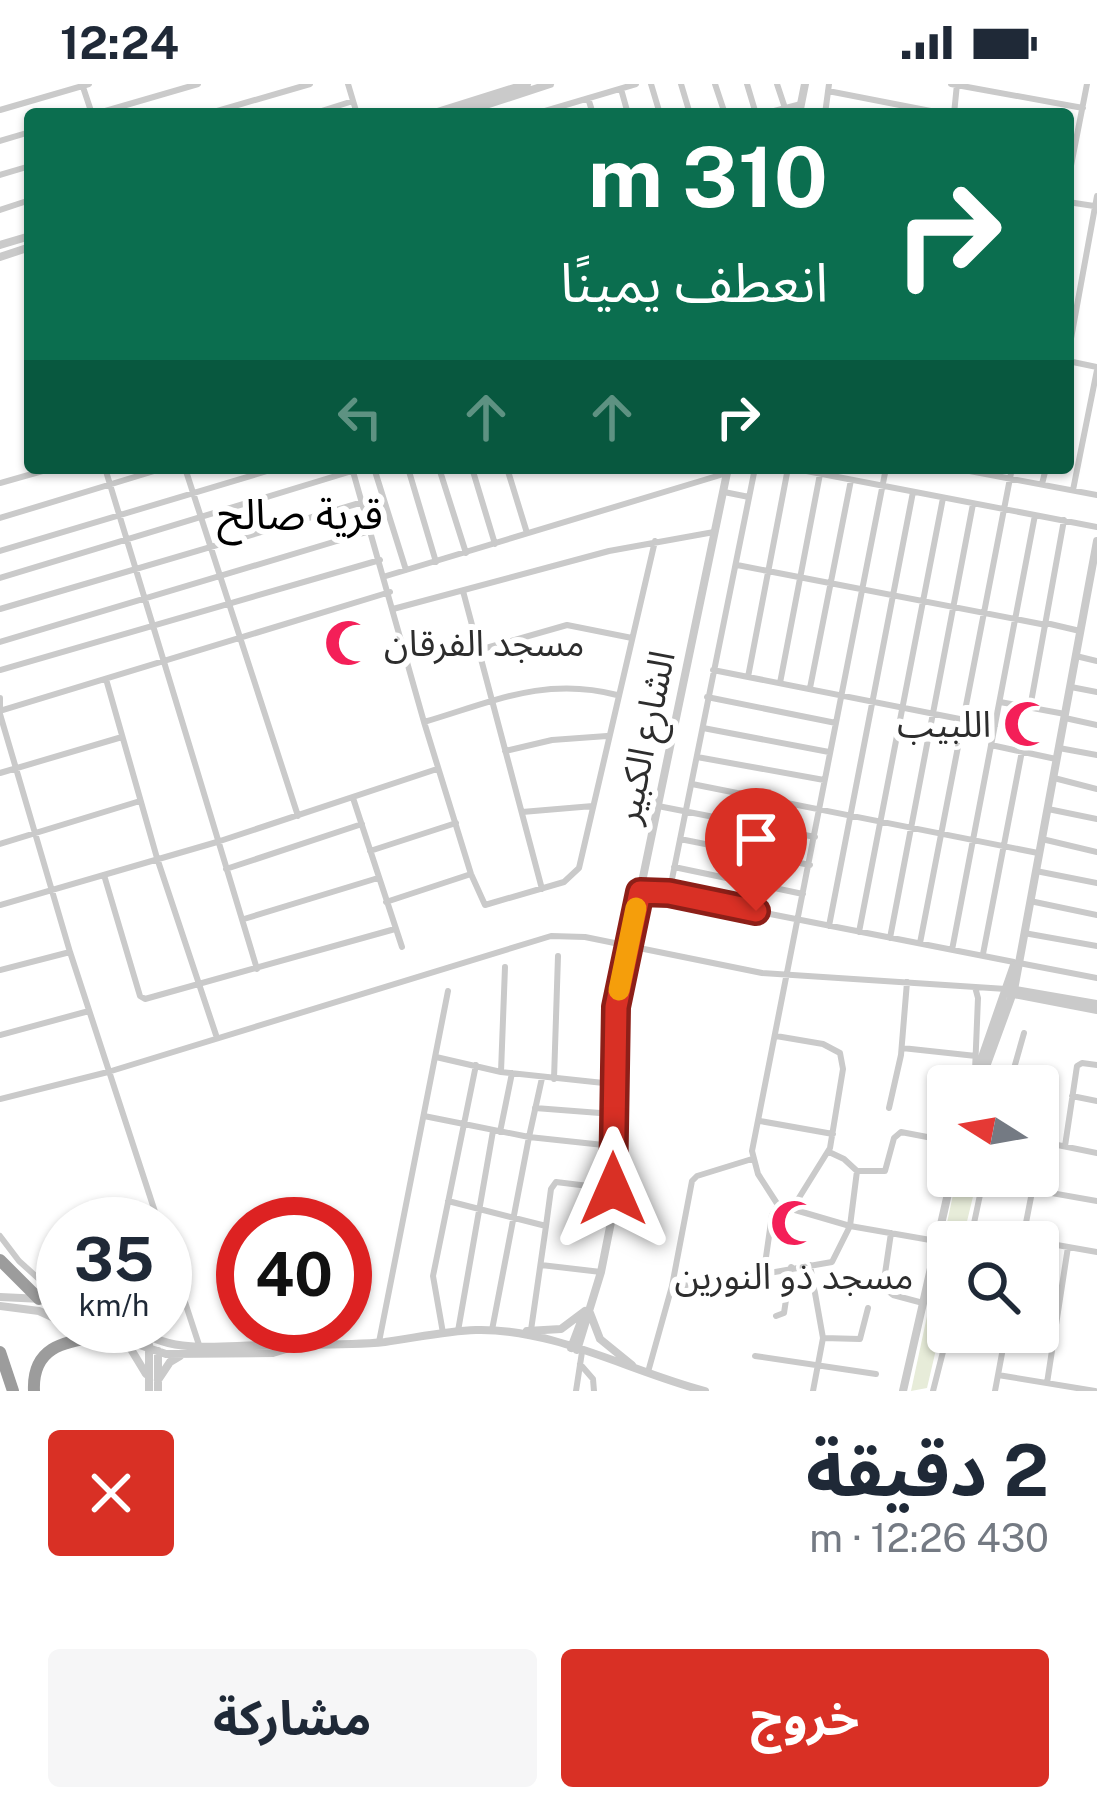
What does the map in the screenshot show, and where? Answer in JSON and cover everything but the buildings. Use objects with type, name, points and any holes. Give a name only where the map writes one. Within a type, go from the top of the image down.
[{"type":"highway","points":[[0,1260],[36,1287]]},
{"type":"highway","points":[[0,1352],[13,1391]]},
{"type":"highway","points":[[34,1391],[35,1370],[47,1353]]},
{"type":"street","points":[[114,108],[198,84]]},
{"type":"street","points":[[228,108],[310,84]]},
{"type":"street","points":[[348,84],[355,108]]},
{"type":"street","points":[[450,108],[527,84]]},
{"type":"street","points":[[489,108],[550,84]]},
{"type":"street","points":[[777,84],[784,108]]},
{"type":"street","points":[[955,84],[1082,108]]},
{"type":"street","points":[[1074,131],[1087,84]]},
{"type":"street","points":[[0,110],[85,85]]},
{"type":"street","points":[[566,108],[628,86]]},
{"type":"street","points":[[829,87],[923,108]]},
{"type":"street","points":[[588,98],[591,108]]},
{"type":"street","points":[[331,108],[353,101]]},
{"type":"street","points":[[1074,326],[1097,196]]},
{"type":"street","points":[[1073,490],[1097,368]]},
{"type":"street","points":[[0,483],[31,474]]},
{"type":"street","points":[[107,474],[257,969]]},
{"type":"street","points":[[0,518],[144,474]]},
{"type":"street","points":[[187,474],[298,816]]},
{"type":"street","points":[[0,551],[257,474]]},
{"type":"street","points":[[0,578],[201,520],[338,474]]},
{"type":"street","points":[[355,474],[424,722],[485,905],[564,882],[579,868],[655,541]]},
{"type":"street","points":[[376,474],[406,570]]},
{"type":"street","points":[[410,474],[436,562]]},
{"type":"street","points":[[442,474],[466,554]]},
{"type":"street","points":[[474,474],[494,544]]},
{"type":"street","points":[[509,474],[526,533]]},
{"type":"street","points":[[386,576],[714,474]]},
{"type":"street","name":"الشارع الكبير","points":[[577,1350],[609,1243],[616,1007],[726,474]]},
{"type":"street","points":[[669,893],[754,474]]},
{"type":"street","points":[[748,677],[788,474]]},
{"type":"street","points":[[780,683],[820,474]]},
{"type":"street","points":[[825,474],[1097,527]]},
{"type":"street","points":[[885,474],[752,1160],[778,1205],[850,1226],[927,1239]]},
{"type":"street","points":[[985,474],[1097,496]]},
{"type":"street","points":[[920,944],[1011,474]]},
{"type":"street","points":[[1042,484],[1044,474]]},
{"type":"street","points":[[810,688],[851,479]]},
{"type":"street","points":[[723,492],[749,496]]},
{"type":"street","points":[[829,926],[913,492]]},
{"type":"street","points":[[859,932],[943,498]]},
{"type":"street","points":[[0,609],[364,502]]},
{"type":"street","points":[[890,938],[973,504]]},
{"type":"street","points":[[952,950],[1035,515]]},
{"type":"street","points":[[1030,708],[1064,520]]},
{"type":"street","points":[[0,642],[372,530]]},
{"type":"street","points":[[393,609],[558,563],[714,532]]},
{"type":"street","points":[[982,1065],[1023,937],[1097,541]]},
{"type":"street","points":[[0,670],[380,560]]},
{"type":"street","points":[[737,565],[1016,620],[1097,627]]},
{"type":"street","points":[[463,591],[542,889]]},
{"type":"street","points":[[150,1197],[70,952],[0,707],[390,592]]},
{"type":"street","points":[[1086,598],[1097,600]]},
{"type":"street","points":[[479,650],[567,625],[633,639]]},
{"type":"street","points":[[1076,656],[1097,661]]},
{"type":"street","points":[[713,670],[995,726]]},
{"type":"street","points":[[106,679],[157,858],[216,1035]]},
{"type":"street","points":[[424,722],[552,686],[580,686],[617,695]]},
{"type":"street","points":[[1071,687],[1097,692]]},
{"type":"street","points":[[707,697],[836,723]]},
{"type":"street","points":[[1000,702],[1097,725]]},
{"type":"street","points":[[703,728],[830,752]]},
{"type":"street","points":[[0,773],[122,736]]},
{"type":"street","points":[[505,751],[552,740],[607,736]]},
{"type":"street","points":[[991,745],[1056,759]]},
{"type":"street","points":[[1058,748],[1097,755]]},
{"type":"street","points":[[982,956],[1022,751]]},
{"type":"street","points":[[698,757],[824,780]]},
{"type":"street","points":[[0,905],[217,842],[439,769]]},
{"type":"street","points":[[1053,778],[1097,789]]},
{"type":"street","points":[[692,784],[1038,853]]},
{"type":"street","points":[[353,798],[402,947]]},
{"type":"street","points":[[0,844],[141,800]]},
{"type":"street","points":[[521,812],[593,806]]},
{"type":"street","points":[[658,806],[815,837]]},
{"type":"street","points":[[1047,808],[1097,819]]},
{"type":"street","points":[[370,850],[455,823]]},
{"type":"street","points":[[226,869],[362,824]]},
{"type":"street","points":[[680,839],[810,865]]},
{"type":"street","points":[[1041,839],[1097,852]]},
{"type":"street","points":[[674,867],[803,894]]},
{"type":"street","points":[[1034,871],[1097,883]]},
{"type":"street","points":[[386,902],[471,874]]},
{"type":"street","points":[[104,875],[140,996],[145,999],[395,929]]},
{"type":"street","points":[[242,920],[378,878]]},
{"type":"street","points":[[640,892],[669,893],[1097,979]]},
{"type":"street","points":[[1029,901],[1097,915]]},
{"type":"street","points":[[0,1099],[108,1072],[216,1035],[551,936],[577,936],[784,976],[975,987],[1097,1007]]},
{"type":"street","points":[[1023,937],[1097,946]]},
{"type":"street","points":[[0,970],[70,952]]},
{"type":"street","points":[[554,1079],[558,956]]},
{"type":"street","points":[[500,1072],[505,967]]},
{"type":"street","points":[[889,1108],[902,1048],[908,982]]},
{"type":"street","points":[[975,987],[976,1065]]},
{"type":"street","points":[[379,1342],[448,991]]},
{"type":"street","points":[[0,1035],[89,1011]]},
{"type":"street","points":[[1015,1065],[1024,1033]]},
{"type":"street","points":[[774,1035],[824,1044],[840,1053],[843,1069],[829,1152],[792,1209]]},
{"type":"street","points":[[902,1048],[976,1056]]},
{"type":"street","points":[[436,1058],[500,1072],[613,1084]]},
{"type":"street","points":[[443,1333],[433,1281],[476,1065]]},
{"type":"street","points":[[1065,1146],[1077,1066],[1097,1065]]},
{"type":"street","points":[[458,1331],[480,1208],[512,1073]]},
{"type":"street","points":[[492,1330],[542,1078]]},
{"type":"street","points":[[1072,1096],[1097,1100]]},
{"type":"street","points":[[536,1108],[613,1114]]},
{"type":"street","points":[[424,1116],[529,1137],[613,1146]]},
{"type":"street","points":[[759,1120],[833,1134]]},
{"type":"street","points":[[829,1152],[857,1171],[885,1171],[893,1138],[901,1132],[927,1137]]},
{"type":"street","points":[[1059,1145],[1097,1153]]},
{"type":"street","points":[[643,1371],[672,1286],[692,1181],[698,1175],[752,1160]]},
{"type":"street","points":[[672,1286],[700,1285],[837,1258],[850,1226],[857,1171]]},
{"type":"street","points":[[530,1331],[550,1189],[556,1182],[613,1189]]},
{"type":"street","points":[[1059,1195],[1097,1201]]},
{"type":"street","points":[[448,1201],[546,1226]]},
{"type":"street","points":[[764,1271],[772,1215],[778,1205]]},
{"type":"street","points":[[891,1233],[883,1287],[893,1295],[923,1303]]},
{"type":"street","points":[[0,1237],[36,1283]]},
{"type":"street","points":[[1059,1246],[1097,1252]]},
{"type":"street","points":[[1047,1383],[1068,1247]]},
{"type":"street","points":[[542,1265],[601,1272]]},
{"type":"street","points":[[810,1265],[823,1338],[813,1391]]},
{"type":"street","points":[[776,1316],[784,1313],[791,1267]]},
{"type":"street","points":[[903,1391],[927,1285]]},
{"type":"street","points":[[2,1302],[36,1294]]},
{"type":"street","points":[[2,1302],[36,1310]]},
{"type":"street","points":[[823,1338],[860,1339],[868,1308]]},
{"type":"street","points":[[153,1386],[170,1362],[201,1350],[379,1342],[458,1331],[561,1329],[588,1309],[600,1339],[643,1371]]},
{"type":"street","points":[[192,1323],[201,1350]]},
{"type":"street","points":[[515,1332],[699,1390]]},
{"type":"street","points":[[192,1349],[201,1350]]},
{"type":"street","points":[[576,1391],[577,1350]]},
{"type":"street","points":[[134,1353],[153,1386]]},
{"type":"street","points":[[153,1386],[154,1353]]},
{"type":"street","points":[[176,1353],[181,1355]]},
{"type":"street","points":[[933,1391],[943,1353]]},
{"type":"street","points":[[995,1391],[1002,1353]]},
{"type":"street","points":[[755,1356],[876,1374]]},
{"type":"street","points":[[580,1364],[593,1379],[594,1391]]},
{"type":"street","points":[[998,1375],[1096,1390]]},
{"type":"green space","points":[[953,1197],[973,1197],[967,1221],[947,1221]]},
{"type":"green space","points":[[927,1316],[927,1353],[935,1353],[927,1388],[911,1391]]},
{"type":"slow traffic","points":[[619,990],[636,908]]},
{"type":"place","name":"مسجد الفرقان","points":[[348,643]]},
{"type":"place","name":"اللبيب","points":[[1027,724]]},
{"type":"place","name":"مسجد ذو النورين","points":[[794,1223]]},
{"type":"district","name":"قرية صالح","points":[[300,513]]},
{"type":"route","points":[[613,1189],[613,1037],[640,892],[669,893],[756,911]]}]
